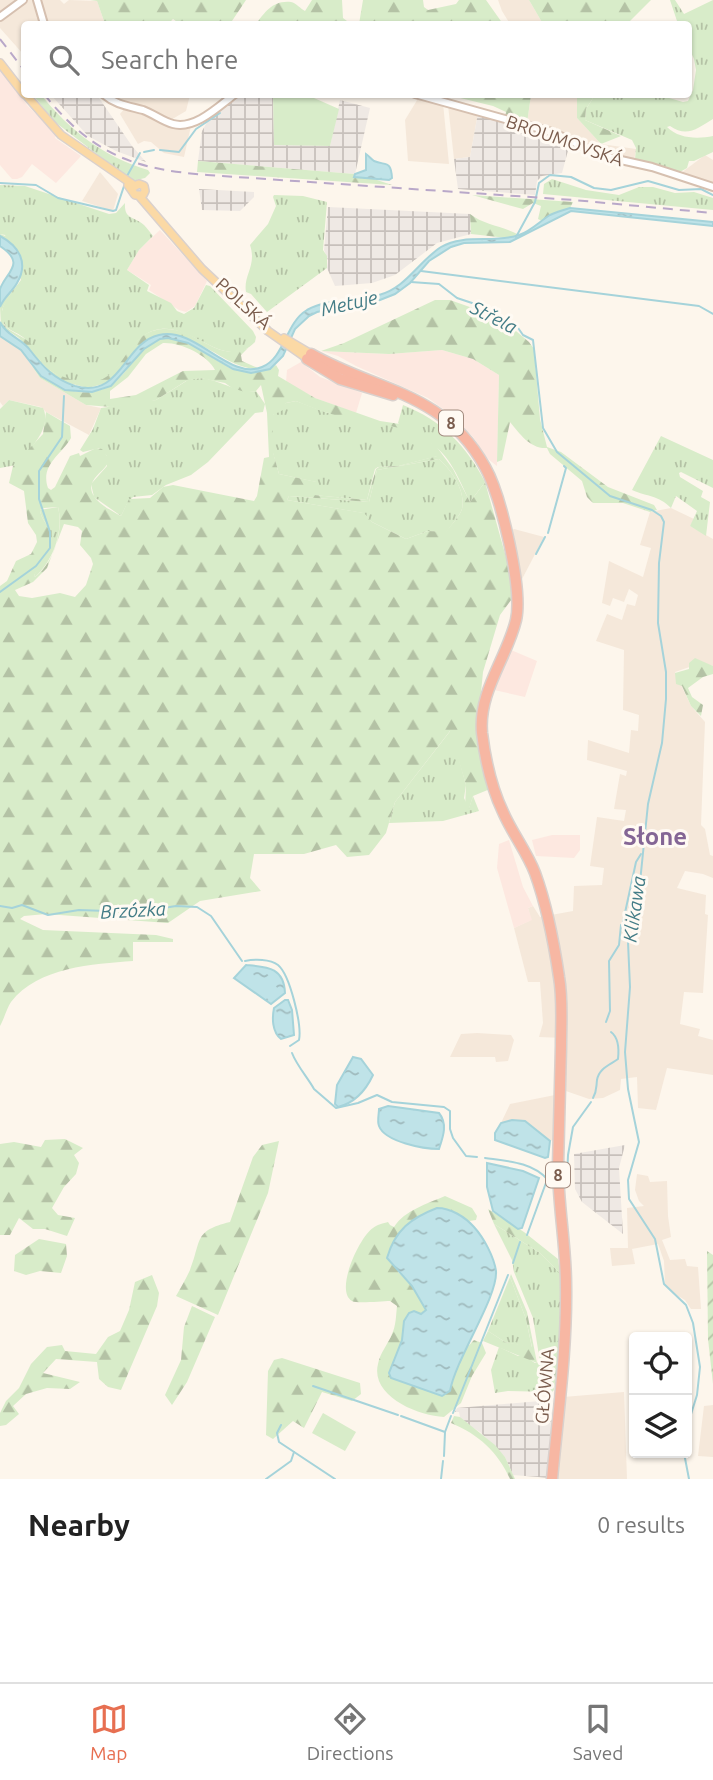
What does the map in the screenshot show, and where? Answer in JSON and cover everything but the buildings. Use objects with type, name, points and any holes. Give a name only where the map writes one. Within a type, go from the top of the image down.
[{"type":"highway","name":"GŁÓWNA","points":[[308,356],[323,365],[410,396],[449,421],[471,444],[487,471],[499,501],[517,591],[517,615],[485,701],[482,729],[499,805],[531,864],[538,883],[559,978],[561,1011],[558,1176],[566,1295],[552,1479]]},
{"type":"main road","points":[[0,17],[23,0]]},
{"type":"main road","points":[[37,0],[43,21]]},
{"type":"main road","points":[[0,63],[21,89]]},
{"type":"main road","name":"POLSKÁ","points":[[29,98],[61,135],[134,188],[135,195],[142,196],[150,210],[182,246],[269,329],[308,356]]},
{"type":"main road","points":[[109,98],[119,105],[147,112],[172,124],[190,124],[229,98]]},
{"type":"main road","name":"BROUMOVSKÁ","points":[[429,98],[552,132],[603,156],[652,167],[713,187]]},
{"type":"shaded area","points":[[0,0],[34,0],[40,21],[21,21],[21,52],[0,28]]},
{"type":"shaded area","points":[[40,0],[60,0],[64,4],[69,0],[97,1],[104,21],[45,21]]},
{"type":"shaded area","points":[[498,0],[529,0],[541,21],[508,21]]},
{"type":"shaded area","points":[[0,69],[21,98],[56,135],[55,138],[81,156],[56,183],[32,164],[22,177],[17,179],[12,179],[0,165]]},
{"type":"shaded area","points":[[54,98],[99,98],[146,162],[116,151],[88,136]]},
{"type":"shaded area","points":[[112,98],[189,98],[186,111],[169,121],[164,116]]},
{"type":"shaded area","points":[[236,98],[273,98],[274,144],[330,146],[340,100],[370,108],[355,174],[198,161],[202,131],[210,117]]},
{"type":"shaded area","points":[[418,98],[443,103],[449,164],[408,161],[405,120]]},
{"type":"shaded area","points":[[531,98],[577,98],[577,118],[601,144],[636,149],[634,161],[617,159],[527,123]]},
{"type":"shaded area","points":[[448,105],[478,113],[470,157],[454,159]]},
{"type":"shaded area","points":[[125,108],[178,128],[191,126],[184,157],[164,153],[151,142],[138,144],[120,114]]},
{"type":"shaded area","points":[[478,113],[553,134],[570,143],[562,173],[542,176],[537,181],[535,195],[458,189],[454,159],[470,157]]},
{"type":"shaded area","points":[[705,155],[713,160],[713,184],[681,173]]},
{"type":"shaded area","points":[[100,172],[118,194],[113,211],[82,201]]},
{"type":"shaded area","points":[[199,189],[254,192],[254,197],[240,211],[202,210]]},
{"type":"shaded area","points":[[328,207],[470,214],[471,234],[437,243],[395,275],[372,283],[335,286],[327,268],[328,260],[324,250]]},
{"type":"shaded area","points":[[160,230],[207,281],[195,306],[186,312],[149,290],[151,285],[127,270],[139,250]]},
{"type":"shaded area","points":[[0,336],[21,350],[40,378],[86,405],[101,408],[89,435],[41,407],[9,400],[3,406],[0,402]]},
{"type":"shaded area","points":[[442,350],[473,359],[499,375],[497,466],[488,459],[473,437],[454,417],[428,398],[338,356],[321,351],[389,354]]},
{"type":"shaded area","points":[[301,362],[320,377],[362,393],[356,413],[315,398],[286,382],[287,370]]},
{"type":"shaded area","points":[[671,508],[694,519],[690,526],[713,539],[713,666],[701,663],[675,672],[691,706],[705,722],[701,825],[705,829],[710,855],[713,856],[713,878],[685,871],[677,888],[706,895],[705,914],[708,915],[703,993],[684,992],[680,1024],[700,1029],[698,1036],[713,1040],[713,1075],[667,1068],[656,1110],[638,1108],[637,1077],[621,1079],[620,1090],[603,1098],[589,1099],[563,1090],[564,1038],[539,1037],[543,1023],[540,982],[528,982],[514,928],[531,920],[528,908],[533,906],[540,917],[573,911],[574,886],[602,885],[604,868],[590,866],[597,817],[624,821],[626,810],[614,809],[620,774],[626,776],[627,771],[587,760],[588,740],[629,753],[631,730],[638,731],[639,715],[623,710],[624,650],[596,641],[607,614],[622,620],[627,604],[635,606],[638,595],[629,589],[624,602],[613,598],[610,606],[602,603],[609,561],[643,577],[651,548],[640,545],[650,512]]},
{"type":"shaded area","points":[[514,529],[544,537],[521,581],[510,532]]},
{"type":"shaded area","points":[[511,650],[537,661],[525,697],[494,690]]},
{"type":"shaded area","points":[[552,835],[580,835],[580,850],[574,858],[536,856],[532,840]]},
{"type":"shaded area","points":[[509,840],[523,887],[533,906],[528,908],[532,920],[514,928],[497,868],[499,844]]},
{"type":"shaded area","points":[[461,1034],[511,1035],[514,1040],[508,1061],[496,1062],[495,1057],[450,1057]]},
{"type":"shaded area","points":[[555,1095],[554,1140],[550,1141],[523,1121],[501,1123],[510,1104]]},
{"type":"shaded area","points":[[625,1145],[619,1168],[623,1234],[582,1202],[575,1189],[574,1154]]},
{"type":"shaded area","points":[[637,1174],[648,1176],[650,1182],[667,1181],[671,1237],[662,1240],[670,1260],[685,1259],[687,1266],[698,1267],[701,1309],[691,1309],[685,1300],[665,1284],[664,1261],[658,1244],[632,1249],[635,1264],[612,1266],[610,1248],[628,1248],[627,1208],[644,1206],[635,1190]]},
{"type":"shaded area","points":[[624,1392],[627,1479],[556,1479],[563,1397]]},
{"type":"shaded area","points":[[552,1400],[550,1478],[513,1475],[505,1457],[480,1432],[465,1423],[459,1412],[455,1412],[457,1408]]},
{"type":"shaded area","points":[[713,1405],[713,1457],[698,1456],[704,1406]]},
{"type":"green space","points":[[90,0],[246,0],[232,21],[104,21],[97,1]]},
{"type":"green space","points":[[312,0],[342,0],[343,18],[347,21],[258,21],[266,11],[279,3],[291,2],[305,11]]},
{"type":"green space","points":[[363,0],[423,0],[424,7],[428,10],[456,4],[459,0],[486,0],[501,21],[360,21]]},
{"type":"green space","points":[[529,0],[651,0],[630,21],[541,21]]},
{"type":"green space","points":[[670,0],[675,0],[684,14],[713,0],[713,119],[687,131],[667,127],[677,134],[689,137],[713,136],[713,152],[689,161],[687,168],[680,172],[635,159],[636,148],[632,140],[585,120],[586,109],[593,98],[669,98],[683,102],[692,98],[696,70],[692,55],[692,21],[677,21]]},
{"type":"green space","points":[[35,98],[44,98],[88,141],[150,173],[145,178],[132,181],[55,122]]},
{"type":"green space","points":[[273,98],[314,98],[339,109],[330,146],[274,145]]},
{"type":"green space","points":[[460,98],[531,98],[527,123],[505,116],[506,112]]},
{"type":"green space","points":[[577,98],[593,98],[586,109],[585,120],[621,136],[601,144],[577,118]]},
{"type":"green space","points":[[198,161],[355,174],[354,177],[368,177],[392,185],[197,172]]},
{"type":"green space","points":[[552,179],[586,190],[619,195],[639,187],[653,187],[675,193],[694,192],[713,198],[713,210],[543,194],[544,184]]},
{"type":"green space","points":[[0,185],[25,186],[109,214],[116,213],[125,203],[128,215],[144,225],[153,236],[139,250],[127,270],[149,285],[147,291],[171,303],[177,311],[184,314],[194,308],[206,285],[210,286],[253,331],[255,342],[244,350],[233,352],[210,346],[174,330],[161,329],[142,337],[115,370],[97,382],[76,382],[53,373],[24,338],[7,328],[3,322],[3,307],[21,280],[5,235],[0,234]]},
{"type":"green space","points":[[274,195],[303,196],[327,202],[323,250],[327,256],[327,268],[267,312],[246,292],[246,286],[252,259],[250,245],[268,224],[276,206]]},
{"type":"green space","points":[[472,195],[573,202],[570,208],[556,212],[542,221],[538,219],[541,206],[533,203],[523,209]]},
{"type":"green space","points":[[470,214],[481,221],[519,235],[507,238],[471,234]]},
{"type":"green space","points":[[0,234],[15,241],[23,249],[26,258],[17,283],[19,251]]},
{"type":"green space","points":[[17,283],[2,310],[4,325],[30,343],[47,368],[65,378],[90,382],[103,379],[138,340],[149,332],[163,329],[186,333],[226,351],[248,348],[241,355],[242,361],[260,369],[237,364],[202,346],[164,334],[138,348],[110,382],[88,388],[61,381],[49,374],[19,338],[1,326],[0,307]]},
{"type":"green space","points":[[435,300],[450,300],[481,311],[500,325],[510,326],[529,342],[534,349],[540,419],[547,447],[561,452],[608,487],[654,505],[657,510],[650,512],[623,503],[593,503],[587,497],[582,481],[550,454],[547,448],[535,446],[526,440],[510,422],[502,460],[497,462],[499,375],[473,359],[442,350],[389,354],[321,351]]},
{"type":"green space","points":[[168,338],[188,343],[233,370],[270,369],[276,365],[278,376],[315,398],[380,421],[400,424],[436,446],[453,469],[470,502],[485,482],[511,575],[514,596],[500,615],[483,672],[478,723],[490,789],[473,796],[469,809],[465,808],[466,785],[450,731],[395,802],[386,833],[369,855],[347,857],[336,845],[304,854],[254,854],[250,878],[261,891],[200,901],[168,923],[46,914],[24,916],[20,919],[43,930],[156,935],[173,939],[173,942],[133,942],[133,961],[84,966],[51,974],[36,981],[22,990],[11,1002],[0,1026],[0,586],[7,581],[16,561],[31,554],[37,542],[28,523],[24,491],[9,483],[13,466],[43,434],[46,412],[70,426],[71,438],[49,467],[46,480],[48,488],[51,490],[55,487],[70,456],[79,453],[80,456],[96,448],[102,449],[108,463],[93,481],[92,492],[99,502],[121,516],[129,499],[150,498],[163,487],[173,485],[254,501],[264,458],[269,457],[267,413],[261,385],[256,391],[245,392],[225,383],[200,378],[186,381],[156,400],[144,403],[111,407],[86,405],[40,378],[32,366],[47,379],[66,389],[79,392],[97,391],[120,378],[144,349],[154,342]],"holes":[[[163,343],[170,343],[193,350],[215,370],[183,371],[136,395],[110,399],[110,391],[128,377],[146,354]],[[296,401],[340,416],[412,432],[422,438],[437,456],[398,466],[379,467],[376,469],[367,500],[314,495],[317,482],[279,474],[273,452],[273,415],[283,410],[286,403]],[[439,459],[460,488],[463,502],[461,512],[446,532],[428,531],[406,539],[372,522],[364,513],[287,500],[289,496],[369,502],[377,470]],[[58,507],[60,526],[56,544],[64,524],[78,527],[82,531],[80,545],[93,564],[86,585],[75,597],[60,593],[32,598],[19,596],[15,590],[33,582],[47,568],[52,555],[35,577],[48,555],[51,543],[50,531],[40,510]]]},
{"type":"green space","points":[[200,378],[241,390],[256,391],[265,404],[263,412],[255,413],[208,462],[191,475],[166,485],[152,495],[133,497],[121,516],[94,497],[91,484],[107,466],[107,456],[99,448],[83,452],[80,450],[93,429],[101,408],[156,400],[188,380]]},
{"type":"green space","points":[[9,400],[43,408],[45,423],[38,439],[16,465],[0,468],[0,409]]},
{"type":"green space","points":[[296,401],[328,413],[403,428],[398,423],[403,405],[417,411],[452,436],[470,457],[485,482],[470,502],[448,461],[428,442],[438,456],[398,466],[378,467],[375,469],[367,500],[313,495],[316,482],[279,474],[273,453],[273,415],[286,403]]},
{"type":"green space","points":[[661,436],[713,460],[713,488],[679,473],[680,477],[703,491],[701,497],[710,502],[706,536],[690,526],[697,511],[676,496],[671,508],[657,498],[632,490]]},
{"type":"green space","points":[[439,459],[457,481],[463,502],[461,512],[446,533],[428,531],[406,539],[372,522],[363,513],[287,500],[289,496],[369,502],[377,470]]},
{"type":"green space","points":[[58,507],[56,545],[47,563],[35,577],[51,543],[50,531],[40,510]]},
{"type":"green space","points":[[695,658],[713,666],[713,674],[703,677],[688,688],[692,697],[703,705],[701,716],[691,706],[682,686],[676,684],[675,673],[689,669],[689,663]]},
{"type":"green space","points":[[451,730],[466,785],[464,798],[469,808],[473,796],[479,811],[443,821],[389,823],[395,802]]},
{"type":"green space","points":[[65,1139],[83,1148],[74,1155],[79,1163],[76,1174],[64,1187],[52,1208],[58,1215],[75,1218],[67,1236],[45,1229],[33,1229],[19,1218],[10,1235],[0,1235],[0,1144],[14,1142],[41,1147],[45,1140]]},
{"type":"green space","points":[[279,1141],[268,1193],[218,1315],[176,1296],[190,1270],[204,1233],[230,1222],[253,1157],[262,1145]]},
{"type":"green space","points":[[445,1196],[472,1208],[477,1216],[476,1220],[469,1221],[454,1212],[398,1272],[412,1286],[426,1310],[421,1314],[414,1311],[409,1313],[404,1321],[402,1340],[389,1373],[391,1377],[442,1396],[450,1391],[455,1370],[465,1351],[474,1340],[482,1343],[486,1353],[472,1376],[461,1403],[444,1417],[410,1408],[398,1402],[381,1386],[377,1375],[378,1364],[393,1331],[397,1306],[390,1301],[352,1301],[347,1295],[346,1286],[356,1252],[373,1228],[388,1222],[394,1227],[410,1212]]},
{"type":"green space","points":[[488,1209],[524,1232],[558,1259],[560,1273],[540,1253],[494,1224]]},
{"type":"green space","points":[[494,1224],[540,1253],[563,1276],[561,1333],[552,1392],[495,1393],[491,1370],[499,1347],[535,1363],[540,1362],[533,1318],[514,1272],[512,1260]]},
{"type":"green space","points":[[39,1239],[66,1244],[67,1256],[61,1273],[40,1271],[26,1275],[14,1271],[15,1255]]},
{"type":"green space","points":[[707,1251],[713,1255],[713,1384],[708,1339]]},
{"type":"green space","points":[[511,1274],[527,1312],[537,1363],[483,1341],[488,1331],[505,1342],[532,1347]]},
{"type":"green space","points":[[152,1275],[159,1293],[157,1306],[121,1390],[108,1387],[99,1379],[97,1362],[56,1359],[43,1373],[80,1382],[70,1389],[47,1388],[26,1394],[13,1406],[19,1414],[6,1425],[0,1426],[0,1413],[6,1401],[19,1388],[31,1364],[47,1347],[62,1345],[65,1351],[96,1354],[108,1337],[120,1331],[129,1310],[135,1282]]},
{"type":"green space","points":[[510,1277],[526,1319],[532,1348],[505,1342],[488,1331]]},
{"type":"green space","points":[[192,1306],[215,1317],[187,1382],[172,1405],[165,1395],[181,1360],[184,1327]]},
{"type":"green space","points":[[282,1358],[360,1383],[361,1394],[352,1401],[322,1392],[304,1428],[293,1421],[273,1439],[266,1435],[268,1371],[274,1360]]},
{"type":"green space","points":[[323,1413],[356,1432],[345,1451],[312,1433]]},
{"type":"green space","points":[[454,1416],[460,1417],[495,1445],[505,1457],[515,1479],[510,1479],[500,1460],[486,1445],[451,1423]]},
{"type":"water","points":[[366,154],[374,161],[389,166],[392,178],[354,177],[366,170]]},
{"type":"water","name":"Metuje","points":[[570,208],[713,222],[713,226],[571,211],[510,242],[464,243],[451,247],[429,261],[410,283],[395,294],[309,316],[295,329],[283,356],[270,369],[251,373],[233,369],[188,343],[168,338],[160,339],[144,349],[111,386],[92,392],[65,390],[41,376],[21,350],[0,336],[0,322],[55,376],[75,386],[91,388],[103,385],[113,378],[137,348],[159,335],[173,334],[186,338],[237,367],[262,367],[276,356],[294,323],[307,310],[324,304],[389,292],[441,247],[460,240],[500,239],[519,235],[550,215]]},
{"type":"water","points":[[0,236],[17,250],[22,269],[17,283],[0,307],[0,289],[13,263],[8,252],[0,246]]},
{"type":"water","points":[[246,965],[267,968],[278,973],[285,993],[271,1004],[234,978]]},
{"type":"water","points":[[288,1000],[292,1010],[294,1035],[281,1039],[274,1029],[273,1012],[274,1008]]},
{"type":"water","points":[[353,1057],[361,1059],[373,1075],[359,1095],[338,1107],[335,1104],[337,1085]]},
{"type":"water","points":[[388,1106],[439,1113],[444,1126],[439,1149],[406,1144],[383,1132],[378,1124],[379,1109]]},
{"type":"water","points":[[525,1121],[550,1141],[548,1157],[495,1140],[495,1133],[501,1123]]},
{"type":"water","points":[[487,1163],[523,1171],[539,1178],[522,1228],[518,1229],[493,1211],[487,1187]]},
{"type":"water","points":[[437,1208],[457,1214],[474,1227],[488,1248],[496,1271],[495,1282],[484,1312],[460,1362],[450,1391],[442,1396],[391,1378],[389,1373],[402,1340],[404,1321],[409,1313],[414,1311],[421,1314],[426,1310],[412,1286],[387,1258],[390,1248],[405,1226]]},
{"type":"waterway","points":[[160,150],[179,152],[196,129],[220,113]]},
{"type":"waterway","points":[[144,152],[154,150]]},
{"type":"waterway","points":[[127,176],[140,153]]},
{"type":"waterway","points":[[516,237],[535,202],[539,183],[550,175],[571,177],[594,188],[611,190],[648,181],[679,190],[701,189],[713,195]]},
{"type":"waterway","points":[[0,183],[36,185],[58,198],[113,211],[116,210],[124,186]]},
{"type":"waterway","points":[[421,271],[699,306],[713,314]]},
{"type":"waterway","name":"Klikawa","points":[[411,282],[439,284],[457,298],[478,305],[496,318],[516,325],[523,335],[533,340],[543,428],[557,452],[610,496],[652,510],[661,516],[664,522],[659,563],[658,623],[666,672],[666,699],[662,743],[648,804],[639,892],[629,927],[628,942],[630,987],[625,1052],[628,1089],[639,1142],[628,1180],[629,1199],[655,1239],[664,1284],[686,1305],[693,1323],[700,1367],[692,1411]]},
{"type":"waterway","points":[[0,592],[36,566],[50,548],[50,532],[39,499],[39,471],[62,437],[64,396]]},
{"type":"waterway","points":[[548,533],[566,468],[564,466]]},
{"type":"waterway","points":[[536,554],[545,537]]},
{"type":"waterway","points":[[623,922],[636,862],[641,854]]},
{"type":"waterway","name":"Brzózka","points":[[0,906],[12,908],[22,905],[48,915],[79,910],[107,911],[119,915],[176,906],[197,907],[211,916],[242,961]]},
{"type":"waterway","points":[[606,1022],[610,1011],[609,961],[619,945],[621,925]]},
{"type":"waterway","name":"Brzózka","points":[[245,961],[271,962],[278,965],[287,979],[299,1023],[299,1040],[290,1046]]},
{"type":"waterway","points":[[593,1098],[600,1072],[618,1059],[617,1041],[611,1032]]},
{"type":"waterway","name":"Brzózka","points":[[292,1053],[314,1089],[336,1108],[377,1095],[392,1102],[444,1107],[450,1111],[453,1138],[466,1156],[477,1157]]},
{"type":"waterway","points":[[563,1180],[567,1179],[573,1127],[591,1102]]},
{"type":"waterway","name":"Brzózka","points":[[485,1158],[527,1166],[548,1180]]},
{"type":"waterway","points":[[527,1235],[547,1180]]},
{"type":"waterway","points":[[513,1263],[520,1242]]},
{"type":"waterway","points":[[453,1413],[508,1275]]},
{"type":"waterway","points":[[313,1386],[398,1415]]},
{"type":"waterway","points":[[401,1416],[445,1432]]},
{"type":"waterway","points":[[444,1456],[445,1432],[451,1416]]},
{"type":"waterway","points":[[281,1425],[277,1433],[279,1442],[335,1479]]},
{"type":"waterway","points":[[266,1479],[291,1461],[294,1452]]},
{"type":"waterway","name":"Klikawa","points":[[685,1458],[689,1479]]},
{"type":"waterway","points":[[441,1479],[443,1461]]},
{"type":"railway","points":[[0,39],[21,66]]},
{"type":"railway","points":[[48,98],[79,131],[115,155],[135,163],[180,172],[574,200],[713,213]]},
{"type":"district","name":"Słone","points":[[655,836]]},
{"type":"water label","name":"Střela","points":[[494,317]]}]
